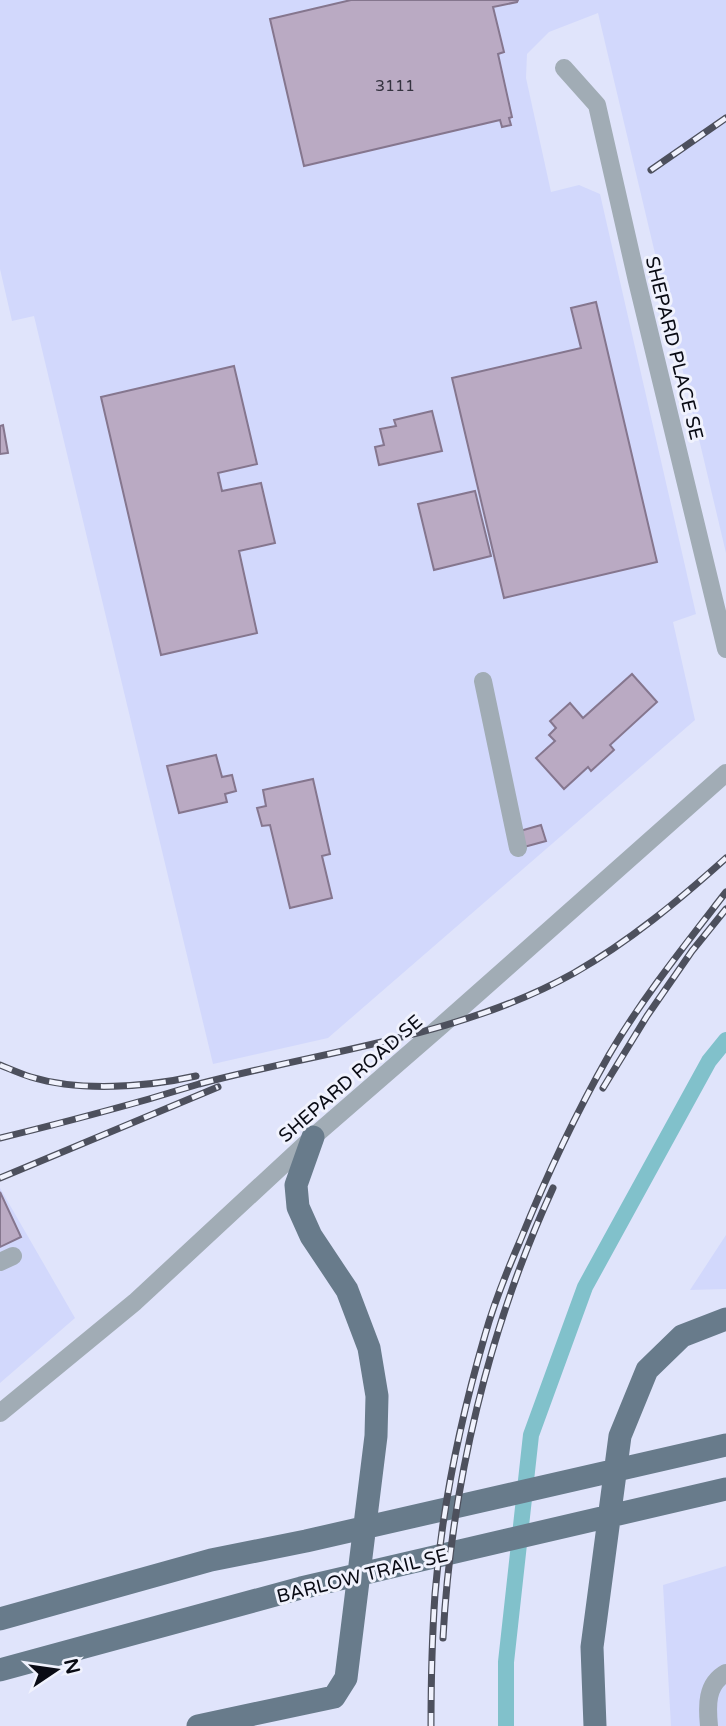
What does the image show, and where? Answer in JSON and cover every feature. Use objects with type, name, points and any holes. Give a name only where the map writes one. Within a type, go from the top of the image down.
[{"type":"main road","points":[[198,1726],[334,1697],[346,1678],[376,1436],[377,1396],[369,1348],[347,1290],[311,1236],[298,1207],[296,1185],[313,1137]]},
{"type":"main road","points":[[595,1726],[592,1647],[620,1436],[648,1370],[682,1336],[726,1319]]},
{"type":"main road","points":[[0,1619],[212,1560],[726,1445]]},
{"type":"main road","name":"BARLOW TRAIL SE","points":[[0,1670],[301,1588],[726,1489]]},
{"type":"main road","points":[[0,1603],[121,1575],[150,1576]]},
{"type":"street","name":"SHEPARD PLACE SE","points":[[564,68],[597,104],[726,649]]},
{"type":"street","points":[[483,681],[518,848]]},
{"type":"street","name":"SHEPARD ROAD SE","points":[[0,1413],[135,1301],[313,1137],[726,773]]},
{"type":"street","points":[[709,1726],[710,1691],[717,1679],[726,1673]]},
{"type":"shaded area","points":[[0,0],[726,0],[726,553],[598,13],[549,32],[527,54],[526,78],[551,192],[579,185],[600,194],[696,614],[673,622],[695,720],[328,1038],[213,1064],[34,316],[12,321],[0,269]]},
{"type":"shaded area","points":[[0,1188],[75,1318],[0,1383]]},
{"type":"shaded area","points":[[726,1235],[726,1289],[690,1290]]},
{"type":"shaded area","points":[[726,1566],[726,1726],[671,1726],[663,1585]]},
{"type":"building","points":[[351,0],[518,0],[493,7],[504,52],[498,54],[512,117],[509,118],[511,125],[502,127],[500,120],[304,166],[270,19]]},
{"type":"building","points":[[596,302],[657,562],[504,598],[452,378],[581,348],[571,308]]},
{"type":"building","points":[[234,366],[257,464],[218,473],[222,491],[261,483],[275,543],[239,551],[257,633],[161,655],[101,397]]},
{"type":"building","points":[[432,411],[442,451],[379,465],[375,447],[384,445],[380,429],[396,426],[394,420]]},
{"type":"building","points":[[3,425],[8,453],[0,454],[0,426]]},
{"type":"building","points":[[475,491],[491,556],[434,570],[418,504]]},
{"type":"building","points":[[632,674],[657,702],[610,745],[614,750],[591,771],[588,767],[564,789],[536,758],[555,741],[549,735],[556,728],[550,721],[570,703],[583,718]]},
{"type":"building","points":[[216,755],[222,777],[232,775],[236,791],[225,794],[227,802],[179,813],[167,766]]},
{"type":"building","points":[[313,779],[330,854],[322,856],[332,898],[290,908],[270,825],[262,826],[257,808],[266,806],[263,790]]},
{"type":"building","points":[[541,825],[546,841],[524,847],[520,831]]},
{"type":"building","points":[[0,1192],[21,1237],[0,1247]]},
{"type":"waterway","points":[[506,1726],[506,1662],[531,1435],[585,1287],[709,1061],[726,1040]]},
{"type":"railway","points":[[651,170],[726,118]]},
{"type":"railway","points":[[0,1138],[246,1072],[391,1040],[486,1012],[531,995],[615,948],[653,920],[726,858]]},
{"type":"railway","points":[[431,1726],[434,1610],[442,1529],[468,1398],[497,1299],[551,1170],[609,1055],[650,992],[726,892]]},
{"type":"railway","points":[[603,1088],[647,1016],[692,951],[726,909]]},
{"type":"railway","points":[[0,1065],[27,1076],[71,1085],[135,1085],[196,1076]]},
{"type":"railway","points":[[0,1178],[218,1087]]},
{"type":"railway","points":[[443,1638],[455,1523],[477,1408],[510,1295],[553,1188]]}]
